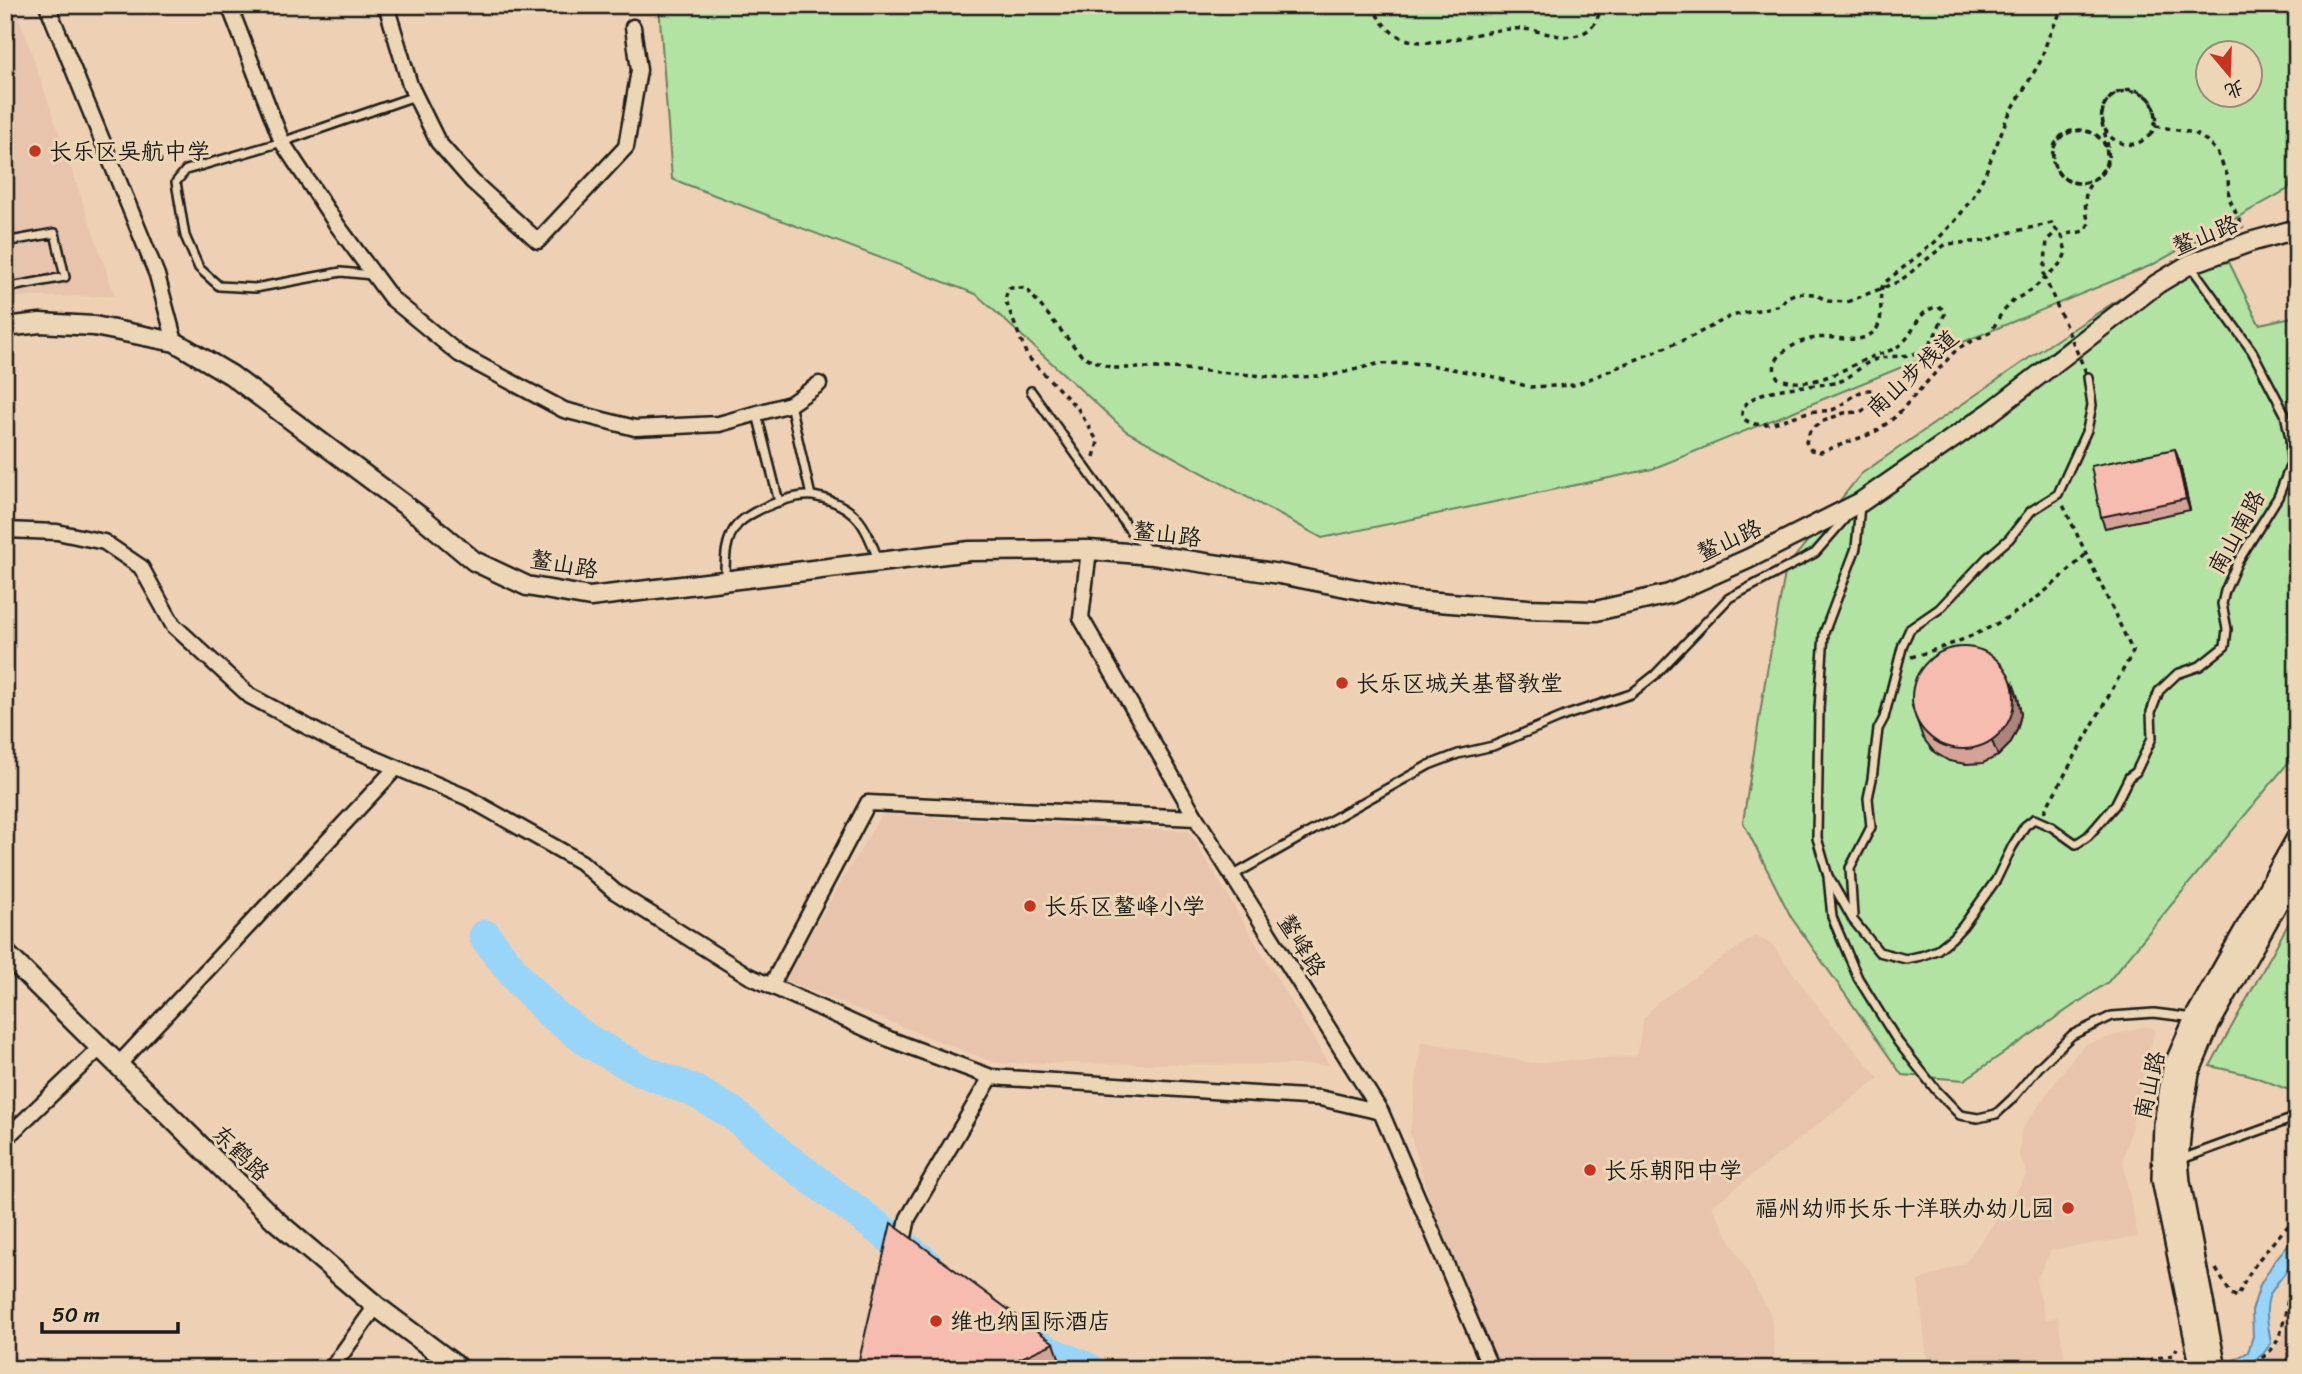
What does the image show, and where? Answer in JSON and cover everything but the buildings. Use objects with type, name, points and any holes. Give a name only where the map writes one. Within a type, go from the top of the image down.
[{"type":"main road","name":"南山路","points":[[2201,1369],[2162,1179],[2164,1124],[2173,1068],[2195,1018],[2297,838]]},
{"type":"main road","name":"南山路","points":[[2216,1369],[2194,1339],[2178,1160],[2182,1116],[2189,1073],[2209,1025],[2297,868]]},
{"type":"main road","name":"东鹤路","points":[[5,953],[275,1220],[376,1306],[460,1369]]},
{"type":"street","points":[[47,5],[157,275],[175,342]]},
{"type":"street","points":[[229,5],[282,142],[391,298],[459,354],[564,410],[635,428],[719,424],[790,404],[819,384]]},
{"type":"street","points":[[386,5],[410,85],[438,142],[472,181],[538,241],[626,147],[639,69],[633,27]]},
{"type":"street","name":"鳌山路","points":[[5,327],[40,323],[94,326],[175,342],[231,374],[425,520],[474,561],[527,586],[590,597],[970,551],[1090,550],[1153,555],[1280,574],[1412,600],[1596,611],[1669,594],[1748,559],[1861,502],[1991,412],[2157,284],[2190,264],[2250,242],[2297,229]]},
{"type":"street","points":[[5,530],[57,532],[104,542],[141,567],[173,625],[250,696],[336,742],[466,797],[581,862],[614,891],[750,976],[889,1039],[991,1077],[1320,1098],[1381,1112]]},
{"type":"street","name":"鳌峰路","points":[[1090,550],[1081,618],[1196,818],[1381,1112],[1491,1369]]},
{"type":"street","points":[[118,1065],[396,768]]},
{"type":"street","points":[[771,986],[868,803],[1196,818]]},
{"type":"street","points":[[5,1139],[102,1047]]},
{"type":"street","points":[[897,1270],[908,1218],[991,1077]]},
{"type":"street","points":[[331,1369],[376,1306]]},
{"type":"lane","points":[[374,275],[341,272],[254,288],[219,286],[199,268],[185,236],[176,182],[186,170],[282,142],[415,96]]},
{"type":"lane","points":[[5,242],[55,233],[65,277],[5,289]]},
{"type":"lane","name":"南山南路","points":[[2040,820],[2076,844],[2088,836],[2115,805],[2129,777],[2136,772],[2149,748],[2152,738],[2151,712],[2159,691],[2177,674],[2200,666],[2225,646],[2227,629],[2222,604],[2225,592],[2237,563],[2278,497],[2291,464],[2290,438],[2285,414],[2270,382],[2239,331],[2190,264]]},
{"type":"lane","points":[[1853,920],[1850,869],[1871,827],[1868,798],[1878,729],[1884,718],[1903,643],[1910,629],[1939,609],[1987,558],[2009,539],[2031,510],[2058,494],[2087,430],[2092,405],[2088,377]]},
{"type":"lane","points":[[1031,391],[1134,536],[1153,555]]},
{"type":"lane","points":[[790,404],[811,496]]},
{"type":"lane","points":[[757,414],[779,502]]},
{"type":"lane","points":[[725,582],[725,552],[737,525],[754,512],[779,502],[811,496],[830,500],[853,514],[867,533],[879,562]]},
{"type":"lane","points":[[1861,502],[1856,548],[1824,633],[1819,709],[1818,838],[1828,876],[1832,918],[1857,978],[1898,1042],[1936,1090],[1960,1115],[1978,1118],[1996,1114],[2072,1035],[2112,1016],[2154,1013],[2195,1018]]},
{"type":"lane","points":[[1232,876],[1429,765],[1458,754],[1493,746],[1567,715],[1631,694],[1655,675],[1729,598],[1815,553],[1861,502]]},
{"type":"lane","points":[[1828,876],[1853,920],[1879,952],[1906,959],[1937,950],[1952,938],[1996,880],[2011,847],[2025,826],[2034,819],[2040,820]]},
{"type":"lane","points":[[2178,1160],[2297,1117]]},
{"type":"path","points":[[1372,5],[1378,18],[1394,33],[1412,41],[1434,42],[1521,29],[1564,37],[1584,33],[1596,23],[1601,5]]},
{"type":"path","points":[[1879,290],[1902,267],[1935,242],[1973,197],[2007,118],[2040,62],[2064,5]]},
{"type":"path","points":[[2078,129],[2061,137],[2056,144],[2053,153],[2056,170],[2069,182],[2078,184],[2096,179],[2102,173],[2107,165],[2106,147],[2102,139],[2087,130],[2078,129],[2069,132],[2056,144],[2053,152],[2056,170],[2070,182],[2087,183],[2096,179],[2102,173],[2109,156],[2109,145],[2101,123],[2111,97],[2118,93],[2136,91],[2151,100],[2157,117],[2156,126],[2194,133],[2207,141],[2217,152],[2228,177],[2229,198],[2250,242]]},
{"type":"path","points":[[2111,97],[2102,113],[2105,131],[2111,138],[2128,145],[2137,144],[2151,134],[2157,117]]},
{"type":"path","name":"南山步栈道","points":[[1879,290],[1882,311],[1878,326],[1870,335],[1844,339],[1810,339],[1780,355],[1773,369],[1778,378],[1790,382],[1811,381],[1894,348],[1905,341],[1925,312],[1941,307],[1945,314],[1928,347],[1915,354],[1873,360],[1851,377],[1835,383],[1787,388],[1756,397],[1742,409],[1742,417],[1745,420],[1773,424],[1808,412],[1831,411],[1861,391],[1874,390],[1881,394],[1881,401],[1860,412],[1844,413],[1821,422],[1810,431],[1806,442],[1811,450],[1821,452],[1878,430],[1905,408],[1958,348],[1991,331],[2013,301],[2033,289],[2064,259],[2066,252],[2062,236],[2082,232],[2088,225],[2084,208],[2088,187],[2106,165],[2106,147]]},
{"type":"path","points":[[1090,473],[1098,442],[1078,409],[1027,356],[1005,299],[1009,288],[1026,288],[1082,356],[1112,368],[1172,368],[1286,379],[1333,375],[1377,364],[1406,363],[1490,376],[1530,387],[1575,384],[1693,336],[1731,316],[1781,305],[1787,297],[1797,293],[1814,294],[1828,301],[1847,302],[1900,281],[1946,244],[1986,241],[2003,234],[2052,223],[2057,231],[2047,240],[2044,277],[2088,377]]},
{"type":"path","points":[[2040,820],[2133,652],[2058,494]]},
{"type":"path","points":[[1900,660],[1947,647],[2003,621],[2059,581],[2087,553]]},
{"type":"path","points":[[2214,1265],[2231,1294],[2238,1297],[2244,1281],[2272,1242],[2297,1217]]},
{"type":"path","points":[[2245,1369],[2269,1353],[2276,1343],[2291,1283],[2297,1271]]},
{"type":"path","points":[[2069,1369],[2173,1355],[2194,1339]]},
{"type":"shaded area","name":"长乐区吴航中学","points":[[5,5],[15,5],[115,296],[20,297],[5,300]]},
{"type":"shaded area","name":"长乐区鳌峰小学","points":[[881,815],[1189,831],[1329,1065],[995,1063],[783,980]]},
{"type":"shaded area","name":"长乐朝阳中学","points":[[1755,936],[1772,944],[1825,1016],[1879,1078],[1712,1206],[1771,1316],[1776,1366],[1763,1369],[1501,1369],[1442,1242],[1410,1133],[1421,1041],[1532,1063],[1636,1056],[1644,1018],[1659,1001]]},
{"type":"shaded area","name":"福州幼师长乐十洋联办幼儿园","points":[[2144,1026],[2155,1029],[2123,1161],[2138,1237],[2051,1250],[2036,1281],[2046,1319],[2058,1317],[2065,1361],[1990,1369],[1928,1369],[1918,1281],[1965,1263],[2016,1192],[2027,1174],[2019,1155],[2021,1130],[2084,1045]]},
{"type":"shaded area","points":[[2297,1304],[2297,1369],[2252,1369],[2272,1353],[2290,1325]]},
{"type":"green space","points":[[659,5],[2297,5],[2297,165],[2288,189],[2152,265],[1652,469],[1322,538],[1126,431],[976,294],[672,179]]},
{"type":"green space","points":[[2229,262],[2259,324],[2297,316],[2297,752],[2108,982],[1964,1080],[1902,1075],[1791,917],[1743,822],[1786,568],[1861,474],[2032,356],[2156,275]]},
{"type":"green space","points":[[2297,908],[2297,1093],[2250,1075],[2210,1066]]},
{"type":"water","points":[[2297,1234],[2297,1260],[2269,1297],[2267,1314],[2271,1343],[2263,1354],[2241,1369],[2178,1369],[2234,1360],[2248,1352],[2253,1336],[2252,1311],[2260,1285],[2275,1260]]},
{"type":"waterway","points":[[485,936],[520,981],[550,1012],[588,1041],[638,1069],[694,1091],[732,1113],[782,1156],[925,1263]]},
{"type":"waterway","points":[[1018,1333],[1050,1353],[1088,1369]]},
{"type":"place","name":"长乐区吴航中学","points":[[35,151]]},
{"type":"place","name":"长乐区城关基督教堂","points":[[1342,683]]},
{"type":"place","name":"长乐区鳌峰小学","points":[[1030,906]]},
{"type":"place","name":"长乐朝阳中学","points":[[1590,1170]]},
{"type":"place","name":"福州幼师长乐十洋联办幼儿园","points":[[2068,1208]]},
{"type":"place","name":"维也纳国际酒店","points":[[936,1321]]}]
